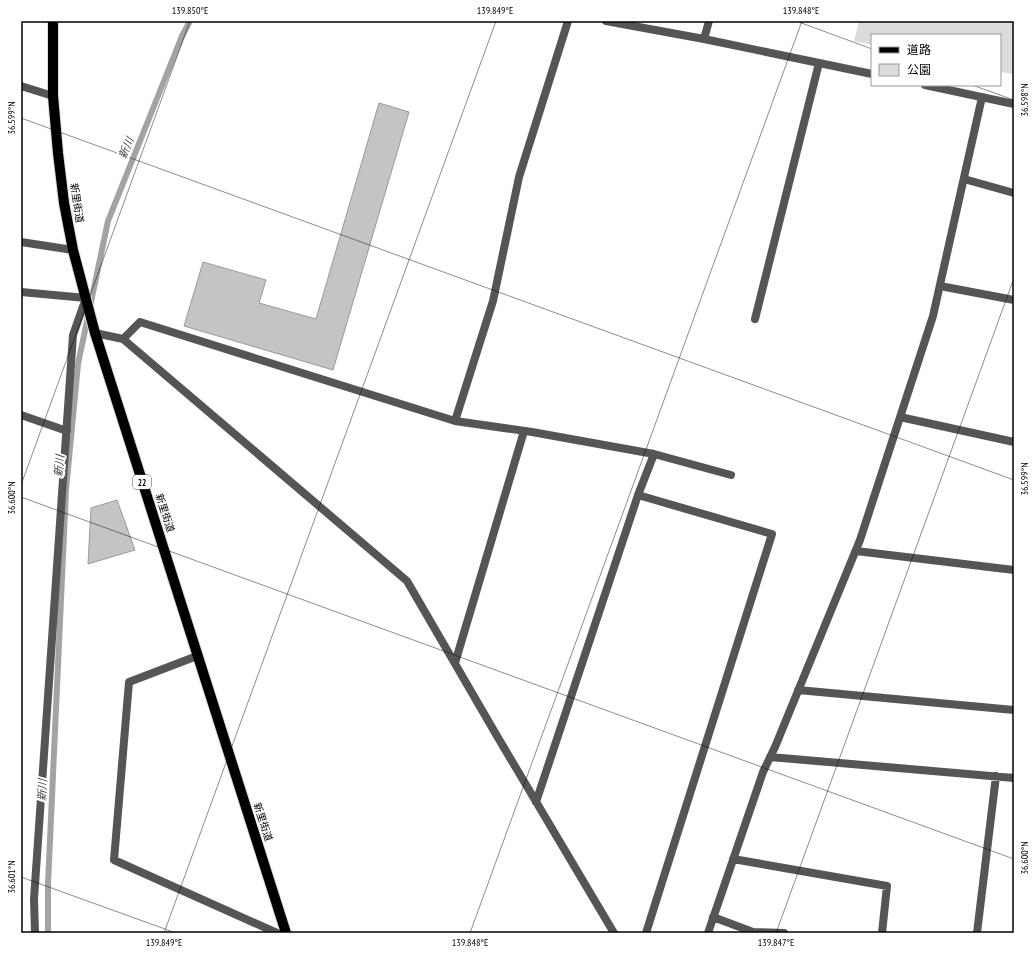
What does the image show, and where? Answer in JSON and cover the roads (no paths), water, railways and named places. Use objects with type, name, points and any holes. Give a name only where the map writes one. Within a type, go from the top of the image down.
[{"type":"main road","name":"新里街道","points":[[53,21],[53,96],[64,203],[73,250],[95,333],[286,933]]},
{"type":"street","points":[[455,421],[493,301],[519,177],[568,21]]},
{"type":"street","points":[[607,21],[704,39],[871,74]]},
{"type":"street","points":[[704,39],[709,21]]},
{"type":"street","points":[[755,319],[819,63]]},
{"type":"street","points":[[21,86],[53,96]]},
{"type":"street","points":[[930,86],[1014,104]]},
{"type":"street","points":[[708,933],[763,772],[775,747],[860,540],[933,316],[982,97]]},
{"type":"street","points":[[964,179],[1014,193]]},
{"type":"street","points":[[21,242],[73,250]]},
{"type":"street","points":[[940,286],[1014,300]]},
{"type":"street","points":[[21,292],[86,298],[73,335],[35,892],[35,933]]},
{"type":"street","points":[[123,339],[140,322],[455,421],[524,431],[654,454],[731,475]]},
{"type":"street","points":[[95,333],[123,339],[407,581],[614,933]]},
{"type":"street","points":[[21,415],[67,431]]},
{"type":"street","points":[[900,417],[1014,442]]},
{"type":"street","points":[[455,663],[524,431]]},
{"type":"street","points":[[536,802],[638,495],[654,454]]},
{"type":"street","points":[[638,495],[772,534],[646,933]]},
{"type":"street","points":[[856,551],[1014,570]]},
{"type":"street","points":[[197,656],[128,682],[114,860],[277,933]]},
{"type":"street","points":[[798,690],[1014,710]]},
{"type":"street","points":[[770,757],[1014,778]]},
{"type":"street","points":[[977,933],[996,776]]},
{"type":"street","points":[[733,859],[887,886],[882,933]]},
{"type":"street","points":[[713,917],[753,932],[784,933]]},
{"type":"waterway","name":"新川","points":[[48,933],[48,884],[66,490],[78,364],[108,221],[182,36],[190,21]]}]
